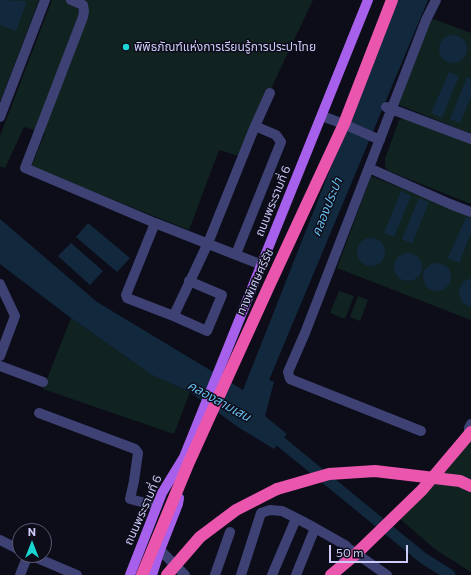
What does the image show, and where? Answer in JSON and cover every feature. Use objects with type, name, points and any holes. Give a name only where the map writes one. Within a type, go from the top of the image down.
[{"type":"highway","name":"ทางพิเศษศรีรัช","points":[[142,575],[189,462],[344,124],[392,0]]},
{"type":"highway","points":[[331,575],[355,555],[422,490],[470,430]]},
{"type":"highway","points":[[167,575],[200,536],[236,510],[277,489],[329,474],[375,471],[460,480],[471,486]]},
{"type":"main road","name":"ถนนพระรามที่ 6","points":[[130,575],[162,493],[184,457],[368,0]]},
{"type":"main road","name":"ถนนพระรามที่ 6","points":[[152,575],[178,504],[184,457]]},
{"type":"lane","points":[[0,118],[45,0]]},
{"type":"lane","points":[[71,0],[83,5],[83,17],[25,168],[262,265]]},
{"type":"lane","points":[[421,431],[290,379],[288,372],[305,333],[369,168],[377,138],[389,108],[426,20],[436,2]]},
{"type":"lane","points":[[171,314],[175,313],[208,243],[255,126],[270,93]]},
{"type":"lane","points":[[389,108],[471,139]]},
{"type":"lane","points":[[322,116],[377,138]]},
{"type":"lane","points":[[236,254],[281,142],[276,135],[255,126]]},
{"type":"lane","points":[[369,168],[471,212]]},
{"type":"lane","points":[[155,222],[126,295],[127,298],[171,314],[207,331],[222,295],[189,281]]},
{"type":"lane","points":[[0,284],[15,316],[0,356]]},
{"type":"lane","points":[[0,366],[43,382]]},
{"type":"lane","points":[[39,412],[135,449],[138,454],[130,499],[157,506]]},
{"type":"lane","points":[[241,575],[261,513],[270,510],[282,511],[315,528],[345,545],[387,575]]},
{"type":"lane","points":[[272,575],[295,521],[298,519]]},
{"type":"lane","points":[[296,575],[315,528]]},
{"type":"lane","points":[[215,575],[230,532]]},
{"type":"lane","points":[[0,540],[12,546]]},
{"type":"lane","points":[[338,575],[348,548]]},
{"type":"lane","points":[[160,550],[185,575]]},
{"type":"lane","points":[[20,575],[25,563]]},
{"type":"lane","points":[[48,563],[77,575]]},
{"type":"green space","points":[[0,0],[39,0],[1,100],[0,100]]},
{"type":"green space","points":[[52,0],[313,0],[239,156],[219,150],[189,230],[31,167],[45,133],[24,127],[5,168],[0,166],[0,136]]},
{"type":"green space","points":[[431,18],[471,33],[471,134],[397,104]]},
{"type":"green space","points":[[406,118],[471,142],[471,204],[389,171],[385,167],[385,159],[399,120]]},
{"type":"green space","points":[[371,176],[471,216],[471,320],[337,268]]},
{"type":"green space","points":[[339,291],[354,296],[345,319],[330,313]]},
{"type":"green space","points":[[358,296],[368,300],[360,321],[350,317]]},
{"type":"green space","points":[[71,318],[152,375],[190,392],[174,434],[43,389]]},
{"type":"green space","points":[[471,439],[471,572],[436,550],[398,517]]},
{"type":"water","points":[[0,0],[27,1],[16,31],[0,25]]},
{"type":"water","name":"คลองประปา","points":[[397,0],[428,0],[269,380],[274,382],[265,416],[287,434],[274,449],[238,427],[190,392],[152,375],[71,318],[0,264],[0,219],[97,302],[243,390]]},
{"type":"water","points":[[453,35],[459,36],[463,39],[466,43],[466,55],[463,59],[459,62],[453,63],[447,62],[443,59],[440,55],[439,49],[440,43],[443,39],[447,36]]},
{"type":"water","points":[[449,72],[459,76],[442,118],[431,113]]},
{"type":"water","points":[[467,77],[471,79],[471,97],[460,123],[450,119]]},
{"type":"water","points":[[401,191],[411,196],[394,237],[384,233]]},
{"type":"water","points":[[419,198],[429,202],[412,244],[402,239]]},
{"type":"water","points":[[466,217],[471,219],[471,233],[459,263],[448,258]]},
{"type":"water","points":[[88,223],[130,258],[117,272],[76,237]]},
{"type":"water","points":[[371,238],[381,242],[385,252],[381,262],[371,266],[361,262],[357,252],[361,242]]},
{"type":"water","points":[[71,243],[103,271],[90,285],[58,256]]},
{"type":"water","points":[[408,253],[418,257],[422,267],[418,277],[408,281],[398,277],[394,267],[398,257]]},
{"type":"water","points":[[437,263],[447,267],[451,277],[447,287],[437,291],[427,287],[423,277],[427,267]]},
{"type":"water","points":[[471,278],[471,307],[463,303],[459,295],[459,290],[463,282]]},
{"type":"waterway","name":"คลองสามเสน","points":[[270,433],[423,558],[450,575]]},
{"type":"place","name":"พิพิธภัณฑ์แห่งการเรียนรู้การประปาไทย","points":[[126,47]]}]
